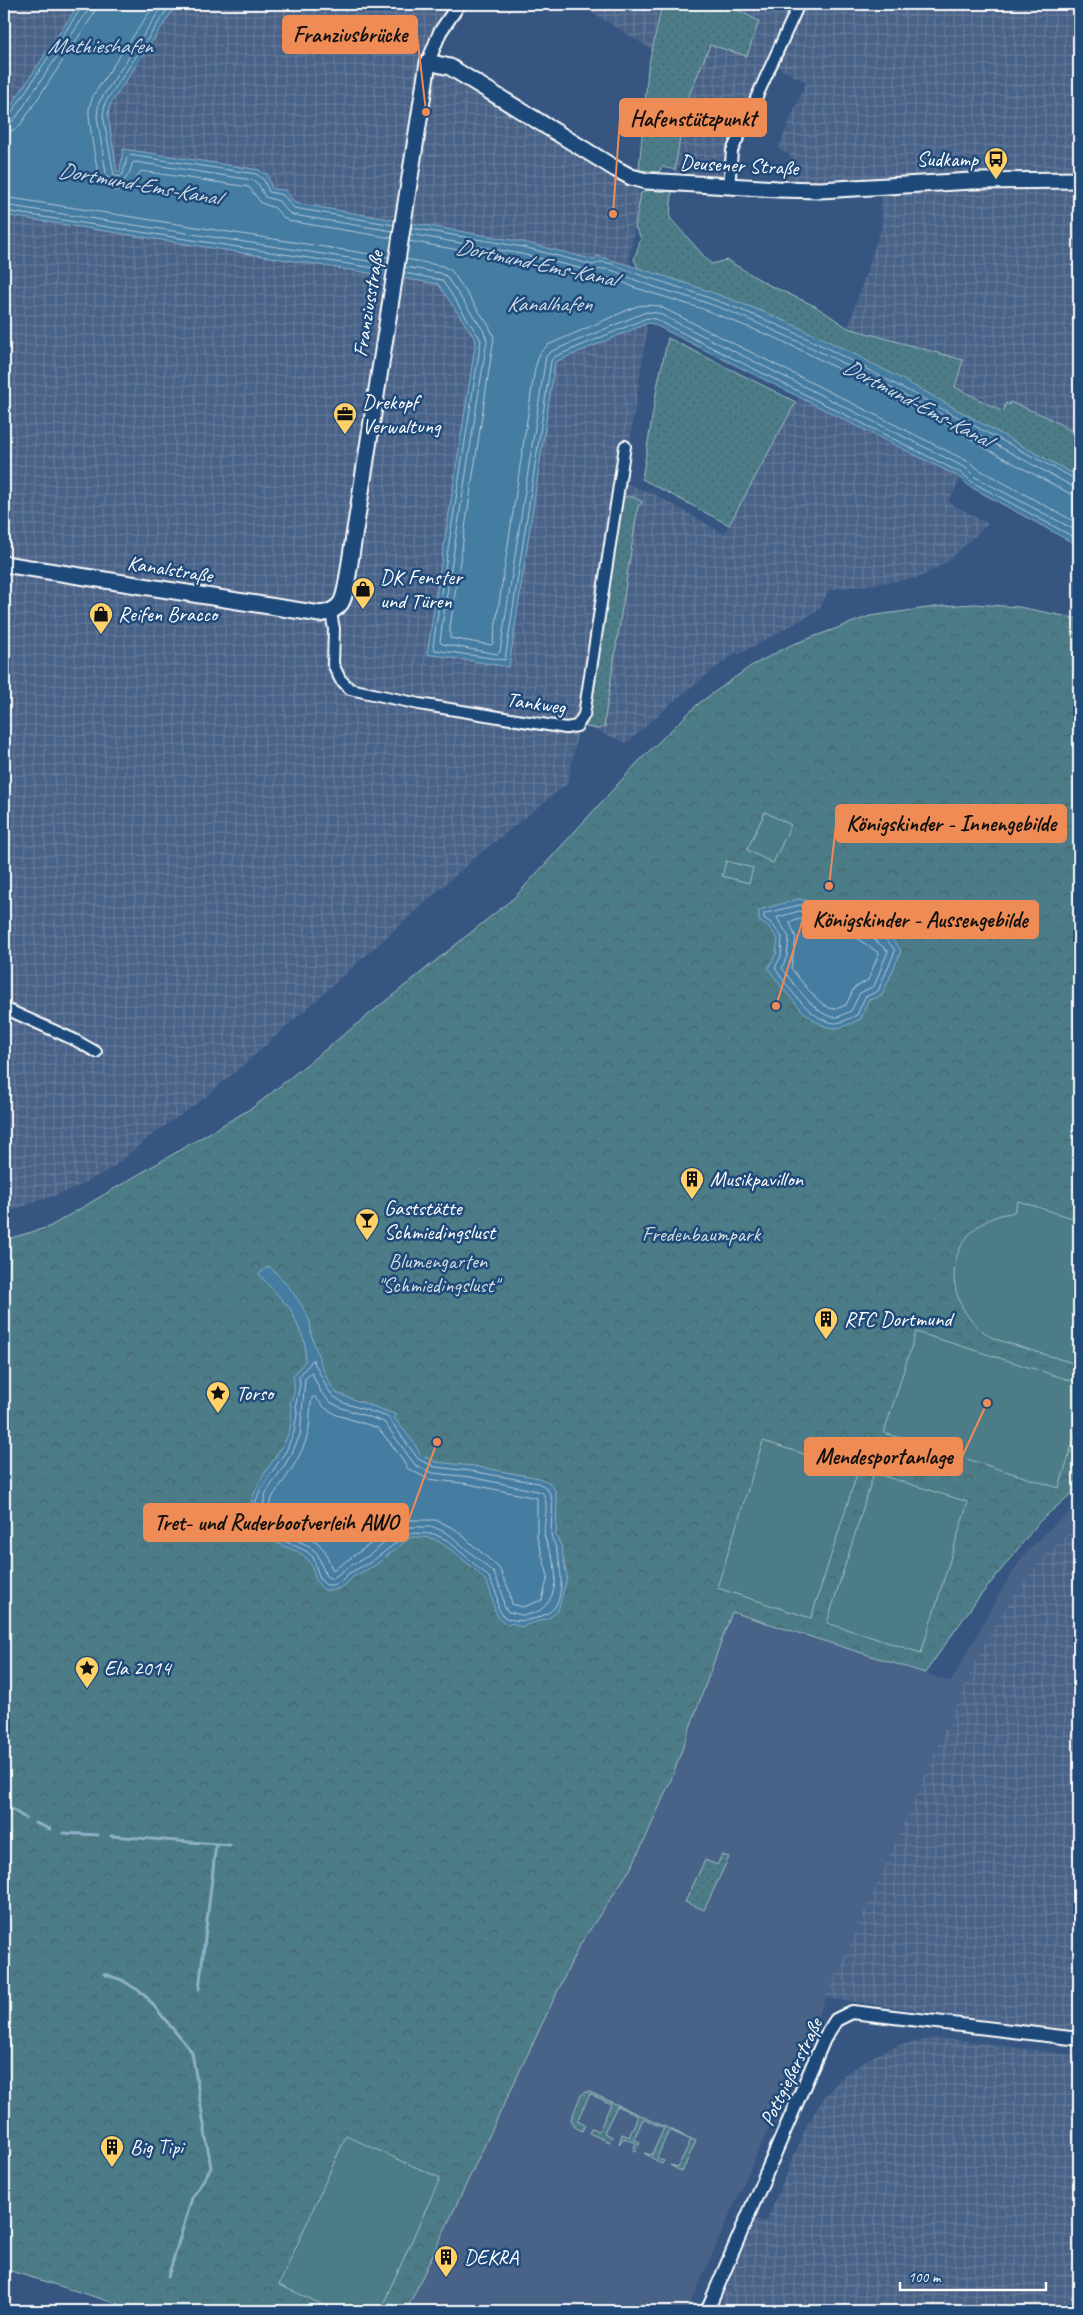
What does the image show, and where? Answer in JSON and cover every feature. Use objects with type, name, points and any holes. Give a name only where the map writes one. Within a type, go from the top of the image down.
[{"type":"main road","name":"Deusener Straße","points":[[428,62],[457,72],[631,177],[646,181],[728,187],[820,190],[972,180],[1079,180]]},
{"type":"main road","name":"Franziusstraße","points":[[330,613],[343,602],[428,62]]},
{"type":"main road","name":"Kanalstraße","points":[[4,564],[320,614],[330,613]]},
{"type":"street","name":"Franziusstraße","points":[[428,62],[440,32],[459,4]]},
{"type":"street","points":[[728,187],[732,151],[798,4]]},
{"type":"street","name":"Tankweg","points":[[330,613],[334,629],[333,664],[340,679],[350,689],[419,704],[566,728],[577,726],[584,715],[625,446]]},
{"type":"street","points":[[4,1008],[75,1040],[96,1052]]},
{"type":"street","name":"Pottgießerstraße","points":[[707,2311],[824,2039],[836,2020],[852,2012],[1079,2039]]},
{"type":"shaded area","points":[[4,4],[450,4],[428,37],[421,60],[641,193],[629,257],[647,330],[625,483],[654,494],[724,534],[799,397],[961,478],[948,502],[988,524],[948,561],[919,578],[829,590],[819,610],[738,655],[736,652],[675,700],[627,743],[579,724],[568,783],[477,856],[247,1062],[199,1102],[149,1137],[112,1168],[71,1190],[4,1213]]},
{"type":"shaded area","points":[[661,4],[651,49],[580,5]]},
{"type":"shaded area","points":[[730,4],[1079,4],[1079,435],[1045,416],[1010,402],[1009,405],[1006,404],[1003,412],[955,387],[963,360],[848,328],[882,225],[881,198],[874,183],[786,186],[790,155],[778,149],[806,82],[775,66],[737,154],[734,183],[674,180],[685,105],[710,45],[759,20],[729,6]]},
{"type":"shaded area","points":[[1079,1505],[1079,1524],[1061,1540],[981,1649],[687,2311],[410,2311],[408,2307],[579,1946],[631,1868],[647,1835],[661,1804],[732,1612],[951,1682],[1001,1591],[1023,1556],[1057,1522]]},
{"type":"shaded area","points":[[1079,1524],[1079,2032],[826,1998],[981,1649],[1003,1612],[1033,1569]]},
{"type":"shaded area","points":[[931,2039],[950,2039],[1079,2056],[1079,2311],[717,2311],[756,2219],[766,2222],[808,2123],[825,2096],[843,2076],[869,2058],[899,2045]]},
{"type":"green space","points":[[662,4],[730,4],[729,6],[759,21],[747,56],[710,45],[685,105],[675,170],[662,167],[659,172],[639,170],[648,68]]},
{"type":"green space","points":[[649,189],[672,191],[670,218],[711,264],[727,260],[767,284],[815,306],[848,328],[963,360],[955,387],[1003,412],[1006,403],[1009,405],[1010,402],[1045,416],[1079,435],[1079,477],[969,416],[808,334],[726,298],[639,269],[634,260],[641,238],[635,227],[641,193]]},
{"type":"green space","points":[[668,338],[796,402],[729,525],[642,479],[657,387]]},
{"type":"green space","points":[[623,497],[633,497],[643,502],[638,506],[604,724],[606,726],[599,729],[586,727]]},
{"type":"green space","name":"Fredenbaumpark","points":[[975,604],[1019,607],[1079,619],[1079,1487],[1040,1521],[973,1605],[925,1673],[732,1612],[672,1777],[647,1835],[631,1868],[579,1946],[408,2307],[402,2309],[389,2303],[385,2311],[141,2311],[4,2269],[4,1240],[49,1227],[255,1106],[515,897],[639,761],[698,704],[751,666],[791,645],[870,616],[942,606]]},
{"type":"green space","points":[[765,812],[791,825],[773,863],[747,850]]},
{"type":"green space","points":[[726,861],[753,868],[749,883],[722,876]]},
{"type":"green space","points":[[1018,1201],[1079,1220],[1079,1365],[995,1339],[978,1327],[965,1312],[957,1295],[954,1277],[956,1259],[963,1242],[976,1228],[997,1216],[1014,1212]]},
{"type":"green space","points":[[916,1332],[1079,1383],[1079,1422],[1059,1488],[884,1433]]},
{"type":"green space","points":[[763,1441],[858,1471],[811,1618],[717,1588]]},
{"type":"green space","points":[[874,1473],[968,1502],[921,1653],[827,1623]]},
{"type":"green space","points":[[722,1855],[729,1857],[704,1910],[685,1902],[705,1860],[717,1865]]},
{"type":"green space","points":[[585,2092],[590,2092],[696,2141],[682,2172],[670,2165],[678,2167],[691,2140],[669,2130],[657,2158],[664,2161],[662,2164],[644,2153],[652,2155],[664,2128],[643,2119],[634,2139],[640,2142],[635,2151],[633,2150],[636,2143],[624,2138],[619,2144],[622,2134],[629,2137],[638,2116],[617,2106],[604,2133],[612,2137],[609,2142],[589,2133],[592,2128],[599,2131],[611,2104],[590,2094],[577,2121],[585,2125],[582,2131],[575,2127],[571,2119],[581,2095]]},
{"type":"green space","points":[[346,2136],[440,2178],[380,2311],[337,2311],[279,2285]]},
{"type":"water","name":"Kanalhafen","points":[[79,4],[177,4],[110,105],[108,115],[117,172],[120,171],[123,149],[260,170],[264,174],[267,173],[272,189],[285,190],[295,203],[523,242],[595,260],[597,256],[715,293],[823,338],[934,396],[1079,477],[1079,546],[969,486],[961,478],[648,323],[555,362],[509,667],[427,654],[476,340],[438,284],[4,215],[4,116]]},
{"type":"water","points":[[799,899],[818,903],[817,906],[837,910],[838,906],[841,907],[843,912],[868,922],[890,937],[901,951],[882,996],[868,1000],[861,1019],[845,1026],[836,1028],[816,1021],[789,996],[768,968],[776,954],[778,939],[769,927],[759,921],[759,910]]},
{"type":"water","points":[[269,1266],[292,1291],[302,1306],[310,1322],[311,1335],[322,1366],[336,1393],[397,1415],[394,1418],[415,1444],[420,1455],[436,1462],[473,1466],[539,1478],[549,1482],[555,1490],[557,1502],[556,1535],[561,1546],[567,1577],[558,1611],[549,1618],[520,1627],[513,1623],[508,1625],[502,1621],[495,1611],[489,1588],[482,1577],[446,1546],[426,1537],[411,1537],[374,1566],[353,1577],[345,1585],[335,1590],[324,1590],[315,1578],[311,1564],[305,1557],[297,1551],[272,1540],[261,1529],[254,1520],[251,1511],[252,1500],[256,1488],[285,1442],[289,1432],[291,1424],[290,1402],[294,1389],[293,1376],[305,1361],[305,1343],[291,1310],[259,1274]]},
{"type":"pier","points":[[393,217],[413,220],[404,280],[384,277]]},
{"type":"waterway","points":[[4,1804],[25,1818]]},
{"type":"waterway","points":[[35,1823],[50,1829]]},
{"type":"waterway","points":[[64,1833],[98,1835]]},
{"type":"waterway","points":[[111,1836],[230,1845]]},
{"type":"waterway","points":[[199,1989],[216,1844]]},
{"type":"waterway","points":[[104,1974],[122,1980],[144,1994],[192,2052],[211,2168],[192,2198],[168,2277]]},
{"type":"place","name":"Franziusbrücke","points":[[426,112]]},
{"type":"place","name":"Sudkamp","points":[[996,180]]},
{"type":"place","name":"Hafenstützpunkt","points":[[613,214]]},
{"type":"place","name":"Drekopf Verwaltung","points":[[345,435]]},
{"type":"place","name":"DK Fenster und Türen","points":[[363,610]]},
{"type":"place","name":"Reifen Bracco","points":[[101,635]]},
{"type":"place","name":"Königskinder - Innengebilde","points":[[829,886]]},
{"type":"place","name":"Königskinder - Aussengebilde","points":[[776,1006]]},
{"type":"place","name":"Musikpavillon","points":[[692,1200]]},
{"type":"place","name":"Gaststätte Schmiedingslust","points":[[367,1241]]},
{"type":"place","name":"RFC Dortmund","points":[[826,1340]]},
{"type":"place","name":"Mendesportanlage","points":[[987,1403]]},
{"type":"place","name":"Torso","points":[[218,1414]]},
{"type":"place","name":"Tret- und Ruderbootverleih AWO","points":[[437,1442]]},
{"type":"place","name":"Ela 2014","points":[[87,1689]]},
{"type":"place","name":"Big Tipi","points":[[112,2168]]},
{"type":"place","name":"DEKRA","points":[[446,2278]]},
{"type":"water label","name":"Mathieshafen","points":[[100,46]]},
{"type":"water label","name":"Dortmund-Ems-Kanal","points":[[139,184]]},
{"type":"water label","name":"Dortmund-Ems-Kanal","points":[[536,263]]},
{"type":"water label","name":"Dortmund-Ems-Kanal","points":[[917,403]]},
{"type":"park label","name":"Blumengarten \"Schmiedingslust\"","points":[[438,1273]]}]
